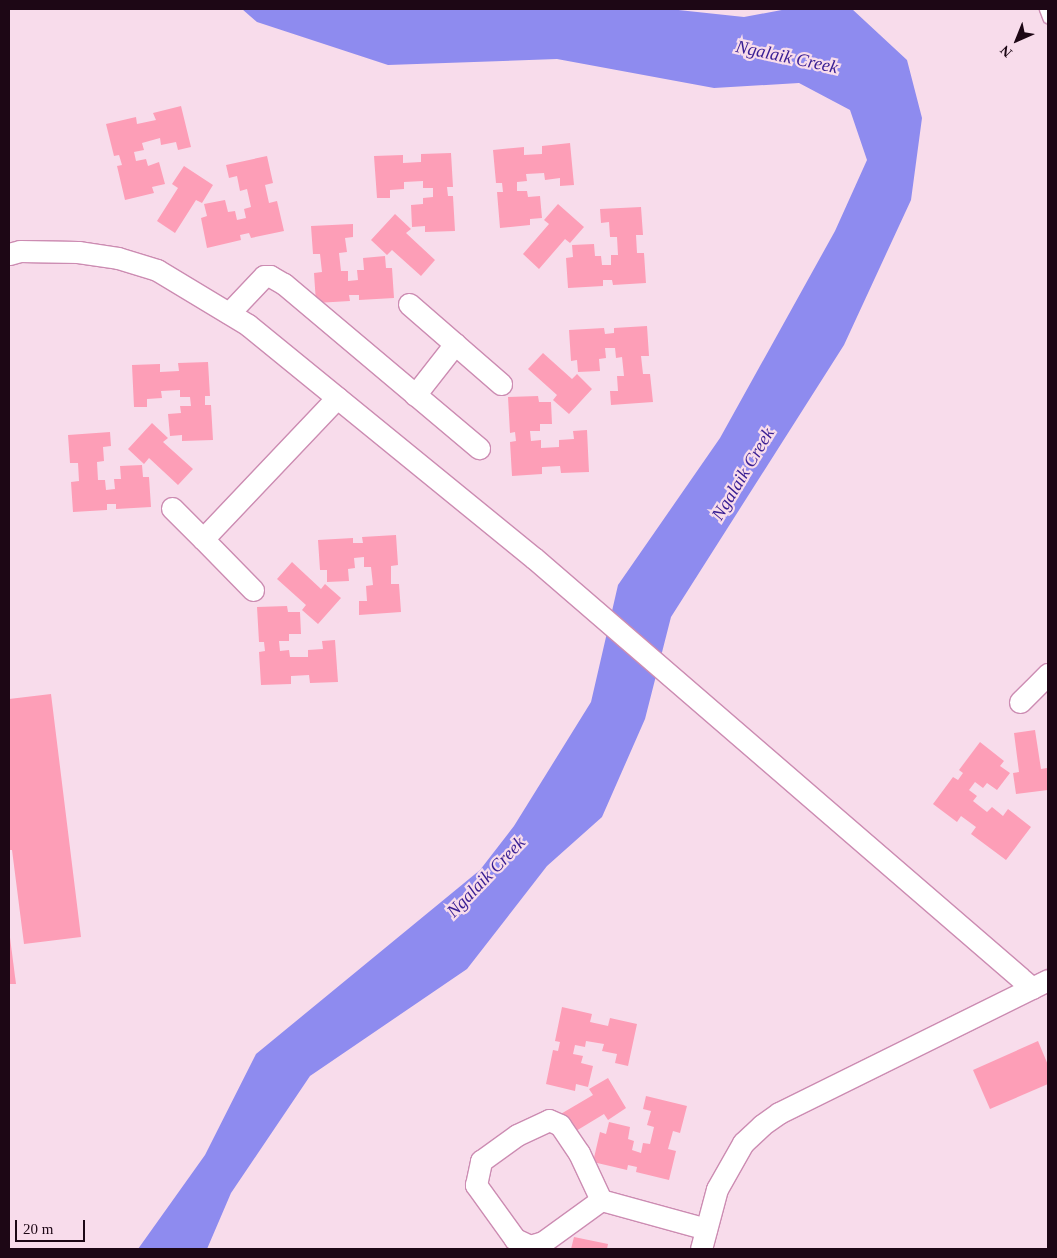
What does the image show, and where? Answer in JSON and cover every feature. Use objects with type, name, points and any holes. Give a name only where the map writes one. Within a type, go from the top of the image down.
[{"type":"street","points":[[9,254],[20,251],[78,252],[118,258],[157,270],[229,313],[534,558],[726,722],[1040,984],[779,1113],[762,1125],[743,1144],[717,1189],[701,1249]]},
{"type":"street","points":[[229,313],[264,276],[270,276],[284,284],[479,448]]},
{"type":"street","points":[[409,304],[501,384]]},
{"type":"street","points":[[415,395],[455,344]]},
{"type":"street","points":[[204,539],[337,398]]},
{"type":"street","points":[[172,508],[253,590]]},
{"type":"street","points":[[1020,702],[1048,674]]},
{"type":"street","points":[[601,1200],[543,1242],[530,1246],[516,1239],[476,1185],[481,1161],[517,1135],[549,1120],[560,1125],[579,1153],[601,1200],[706,1228]]},
{"type":"lane","points":[[1045,9],[1048,17]]},
{"type":"water","name":"Ngalaik Creek","points":[[242,9],[669,9],[744,17],[787,9],[852,9],[907,60],[922,118],[911,200],[844,345],[671,617],[645,719],[602,817],[547,866],[467,969],[310,1076],[231,1193],[207,1249],[138,1249],[205,1155],[256,1054],[480,870],[514,826],[591,702],[618,585],[720,438],[835,231],[867,160],[850,110],[799,83],[714,88],[557,59],[388,65],[257,22]]},
{"type":"building","points":[[181,106],[191,147],[178,150],[176,142],[161,145],[160,138],[142,143],[144,150],[134,152],[136,161],[146,159],[148,166],[159,162],[165,184],[152,187],[154,193],[125,200],[117,166],[122,165],[119,155],[114,156],[106,124],[136,117],[137,124],[156,120],[153,113]]},
{"type":"building","points":[[570,143],[574,185],[560,186],[560,178],[545,180],[544,173],[526,174],[527,181],[517,182],[517,191],[527,191],[528,197],[540,196],[542,218],[530,219],[530,225],[500,228],[497,192],[503,192],[502,183],[496,183],[493,150],[524,147],[524,155],[542,154],[542,146]]},
{"type":"building","points":[[451,153],[453,187],[447,187],[448,196],[453,196],[455,231],[425,232],[425,226],[412,227],[411,205],[423,204],[423,198],[433,197],[433,188],[423,188],[423,181],[404,182],[404,189],[390,190],[390,198],[377,198],[374,156],[403,155],[403,163],[421,162],[421,154]]},
{"type":"building","points":[[267,156],[273,183],[265,185],[269,203],[277,201],[284,231],[251,238],[249,233],[240,235],[241,240],[207,248],[201,218],[207,216],[204,204],[225,200],[228,212],[235,211],[237,220],[246,218],[244,209],[251,207],[247,189],[240,191],[237,176],[229,178],[226,165]]},
{"type":"building","points":[[184,166],[213,185],[202,203],[196,200],[175,233],[157,221],[178,188],[172,184]]},
{"type":"building","points":[[558,204],[584,227],[570,243],[565,239],[539,269],[523,254],[549,224],[544,220]]},
{"type":"building","points":[[641,207],[643,235],[636,235],[637,253],[644,253],[646,283],[613,285],[612,280],[603,280],[603,286],[568,288],[566,258],[573,257],[572,245],[594,244],[595,256],[601,256],[602,265],[611,265],[611,255],[618,255],[617,237],[610,237],[609,222],[601,223],[600,209]]},
{"type":"building","points":[[395,214],[411,229],[406,233],[435,260],[421,276],[392,250],[387,255],[371,240]]},
{"type":"building","points":[[353,224],[353,237],[345,238],[347,252],[339,253],[341,271],[348,271],[348,281],[358,280],[357,270],[364,270],[363,258],[385,256],[386,268],[392,268],[394,298],[359,300],[359,295],[349,295],[350,301],[316,303],[314,273],[322,272],[320,254],[313,254],[311,226]]},
{"type":"building","points":[[647,326],[649,356],[641,356],[643,374],[650,374],[653,402],[611,405],[610,391],[618,391],[617,376],[624,376],[622,357],[616,358],[615,348],[605,348],[606,358],[599,359],[600,371],[578,372],[577,360],[571,361],[569,330],[604,328],[605,334],[614,333],[614,328]]},
{"type":"building","points":[[543,353],[572,379],[577,374],[592,389],[569,414],[553,400],[557,395],[528,369]]},
{"type":"building","points":[[208,362],[210,396],[205,396],[205,405],[211,405],[213,440],[182,441],[182,435],[170,436],[168,414],[181,413],[180,406],[191,406],[190,397],[180,397],[180,390],[161,391],[162,398],[147,399],[147,407],[134,407],[132,365],[160,364],[160,372],[179,371],[178,363]]},
{"type":"building","points":[[538,396],[539,402],[551,402],[552,424],[540,424],[540,431],[530,431],[531,441],[541,440],[541,448],[559,447],[559,440],[574,439],[573,431],[587,430],[589,472],[561,473],[560,466],[542,467],[542,474],[512,476],[510,442],[516,441],[515,432],[510,433],[508,397]]},
{"type":"building","points":[[152,423],[168,438],[163,442],[193,469],[178,485],[149,458],[144,464],[128,449]]},
{"type":"building","points":[[110,432],[111,446],[103,447],[104,461],[97,462],[98,480],[105,480],[106,490],[115,489],[114,479],[121,479],[120,466],[142,465],[143,477],[149,477],[151,507],[116,509],[116,504],[107,504],[107,510],[73,512],[71,482],[79,481],[78,463],[70,463],[68,435]]},
{"type":"building","points":[[396,535],[398,565],[391,566],[391,584],[399,584],[401,612],[359,615],[359,601],[367,601],[366,586],[373,585],[371,567],[364,567],[364,557],[354,558],[355,568],[348,569],[349,581],[327,582],[327,570],[320,570],[318,540],[353,538],[353,543],[363,543],[362,537]]},
{"type":"building","points":[[292,562],[321,589],[325,584],[341,598],[318,624],[302,610],[306,605],[277,579]]},
{"type":"building","points":[[287,606],[288,612],[300,612],[301,634],[289,634],[289,641],[279,641],[280,651],[289,650],[290,657],[308,657],[308,650],[323,649],[322,641],[335,640],[338,682],[310,683],[309,675],[291,676],[291,684],[261,685],[259,652],[265,651],[264,642],[259,642],[257,607]]},
{"type":"building","points":[[51,694],[81,937],[24,944],[12,850],[9,850],[9,699]]},
{"type":"building","points":[[1035,730],[1041,769],[1047,768],[1048,790],[1016,794],[1013,773],[1019,772],[1014,733]]},
{"type":"building","points":[[980,742],[1004,761],[1000,766],[1010,773],[997,790],[987,783],[983,788],[975,782],[969,790],[977,796],[973,801],[987,812],[992,807],[1003,816],[1008,809],[1031,827],[1006,860],[971,834],[976,827],[961,816],[957,822],[933,804],[953,777],[958,780],[963,773],[959,770]]},
{"type":"building","points":[[9,930],[16,984],[9,984]]},
{"type":"building","points":[[562,1007],[592,1014],[590,1022],[608,1026],[610,1018],[637,1024],[628,1066],[615,1063],[617,1054],[602,1051],[604,1044],[586,1041],[585,1047],[575,1045],[573,1054],[583,1056],[581,1063],[593,1066],[588,1087],[576,1084],[575,1091],[546,1084],[553,1050],[558,1051],[560,1042],[555,1041]]},
{"type":"building","points":[[1038,1041],[1048,1065],[1048,1084],[990,1109],[973,1070]]},
{"type":"building","points":[[608,1078],[626,1108],[608,1120],[604,1114],[571,1134],[559,1115],[593,1095],[589,1089]]},
{"type":"building","points":[[646,1096],[687,1106],[680,1133],[673,1131],[668,1149],[676,1151],[669,1180],[636,1172],[637,1167],[628,1165],[627,1170],[593,1162],[600,1132],[606,1134],[609,1122],[630,1127],[628,1139],[634,1141],[632,1150],[641,1153],[643,1143],[650,1144],[654,1127],[647,1125],[651,1111],[643,1109]]},
{"type":"building","points":[[574,1237],[608,1244],[607,1249],[571,1249]]}]
